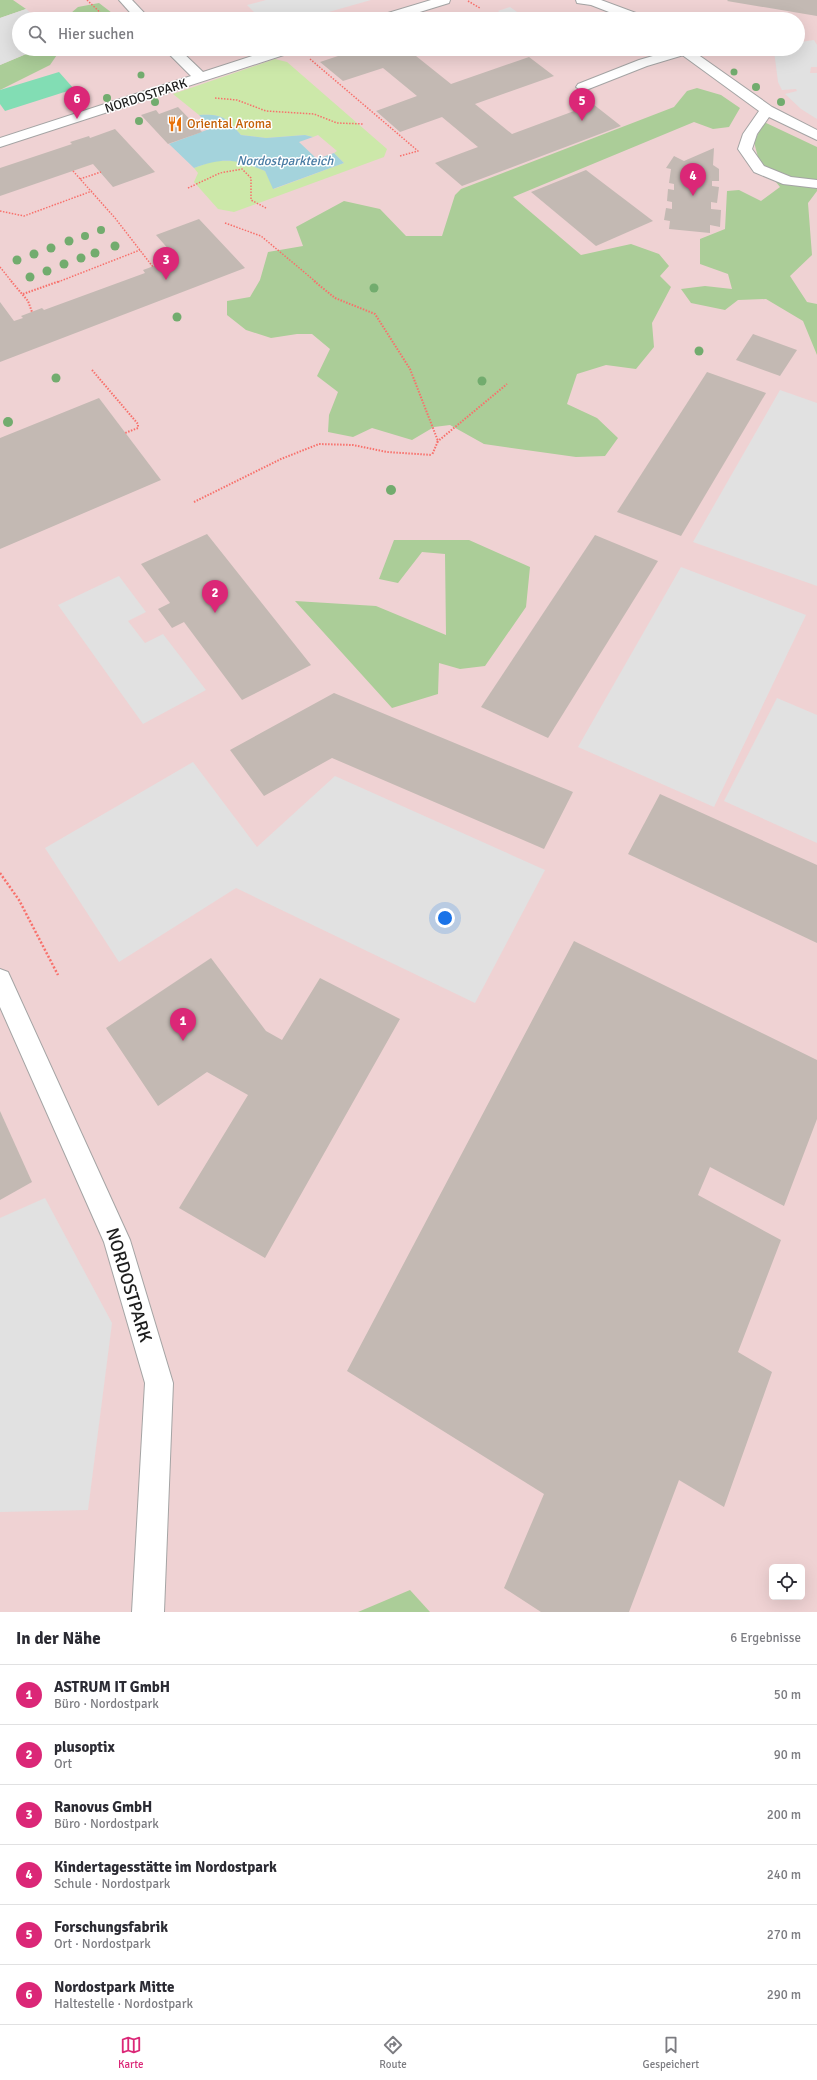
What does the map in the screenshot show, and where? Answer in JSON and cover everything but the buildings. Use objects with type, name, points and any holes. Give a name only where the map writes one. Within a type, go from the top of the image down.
[{"type":"street","points":[[125,0],[136,12]]},
{"type":"street","points":[[405,12],[444,0]]},
{"type":"street","points":[[582,0],[594,2],[620,12]]},
{"type":"street","name":"NORDOSTPARK","points":[[178,56],[201,78]]},
{"type":"street","name":"NORDOSTPARK","points":[[0,143],[267,56]]},
{"type":"street","points":[[690,56],[767,110],[817,136]]},
{"type":"street","points":[[767,110],[750,134],[745,150],[759,168],[788,181],[817,184]]},
{"type":"street","name":"NORDOSTPARK","points":[[0,980],[118,1240],[158,1383],[148,1612]]},
{"type":"lane","points":[[582,87],[664,56]]},
{"type":"path","points":[[87,0],[100,12]]},
{"type":"path","points":[[468,1],[480,8]]},
{"type":"path","points":[[312,61],[418,151],[400,156]]},
{"type":"path","points":[[209,96],[237,100],[266,111],[314,114],[337,123],[364,124]]},
{"type":"path","points":[[188,188],[205,182],[216,173],[231,169],[242,169],[251,178],[251,200],[266,208]]},
{"type":"path","points":[[74,171],[153,266]]},
{"type":"path","points":[[80,179],[101,172]]},
{"type":"path","points":[[0,211],[24,216],[92,191]]},
{"type":"path","points":[[225,223],[261,236],[335,298],[375,314],[410,369],[438,441]]},
{"type":"path","points":[[23,294],[96,268],[140,250]]},
{"type":"path","points":[[0,267],[28,301],[32,312]]},
{"type":"path","points":[[92,370],[138,424],[138,428],[126,433]]},
{"type":"path","points":[[194,502],[281,459],[319,444],[353,445],[387,452],[432,455],[438,441],[507,384]]},
{"type":"path","points":[[0,872],[19,900],[58,975]]},
{"type":"shaded area","points":[[0,0],[817,0],[817,1612],[0,1612]]},
{"type":"shaded area","points":[[266,0],[371,0],[329,12],[254,12],[247,5]]},
{"type":"shaded area","points":[[510,7],[517,12],[499,12],[498,11]]},
{"type":"shaded area","points":[[26,9],[30,12],[17,12]]},
{"type":"shaded area","points":[[12,14],[12,56],[21,56],[0,65],[0,18]]},
{"type":"shaded area","points":[[814,40],[817,45],[817,67],[811,67],[810,73],[817,73],[817,119],[801,109],[785,94],[797,91],[796,89],[782,90],[778,82],[775,56],[805,56],[805,41]]},
{"type":"shaded area","points":[[780,390],[817,403],[817,586],[693,542]]},
{"type":"shaded area","points":[[681,567],[806,615],[714,807],[578,747]]},
{"type":"shaded area","points":[[119,576],[146,612],[128,621],[145,643],[163,634],[206,690],[143,724],[58,605]]},
{"type":"shaded area","points":[[777,698],[817,715],[817,843],[724,801]]},
{"type":"shaded area","points":[[193,762],[257,847],[335,776],[545,870],[475,1003],[236,888],[119,962],[45,848]]},
{"type":"shaded area","points":[[45,1198],[112,1323],[88,1510],[0,1512],[0,1218]]},
{"type":"green space","points":[[0,0],[13,0],[26,9],[12,12],[12,14],[0,18]]},
{"type":"green space","points":[[99,3],[111,12],[72,12],[78,7]]},
{"type":"green space","points":[[21,56],[56,56],[50,65],[0,90],[0,65]]},
{"type":"green space","points":[[275,59],[287,62],[387,149],[384,157],[234,212],[218,209],[194,182],[198,173],[194,168],[213,161],[241,161],[265,171],[274,189],[344,163],[334,153],[337,151],[318,135],[313,137],[305,135],[266,138],[241,135],[227,120],[213,115],[199,115],[173,94]]},
{"type":"green space","points":[[59,72],[74,89],[5,111],[0,104],[0,90]]},
{"type":"green space","points":[[697,88],[721,95],[740,108],[729,127],[713,129],[694,122],[513,197],[581,255],[631,244],[659,254],[669,266],[660,276],[671,287],[652,323],[654,347],[636,369],[606,365],[577,374],[567,404],[597,418],[618,438],[605,456],[576,457],[484,444],[450,425],[434,427],[412,440],[372,428],[353,437],[328,432],[329,415],[338,392],[317,376],[330,349],[312,334],[297,334],[271,338],[246,330],[227,315],[227,301],[250,297],[260,280],[268,252],[303,246],[296,227],[344,201],[380,209],[406,236],[442,236],[455,195],[461,189],[674,107],[687,91]]},
{"type":"green space","points":[[764,122],[817,147],[817,191],[808,203],[812,255],[790,276],[807,302],[817,304],[817,355],[803,321],[766,299],[738,300],[725,310],[691,303],[681,289],[705,286],[732,289],[728,274],[700,264],[700,239],[725,229],[727,191],[739,190],[761,201],[780,187],[759,161],[754,142]]},
{"type":"green space","points":[[394,540],[469,540],[530,567],[526,607],[485,666],[460,669],[439,663],[438,694],[392,708],[295,601],[376,606],[446,635],[445,554],[422,552],[398,583],[379,579]]},
{"type":"green space","points":[[410,1590],[430,1612],[358,1612]]},
{"type":"water","name":"Nordostparkteich","points":[[199,115],[219,116],[227,120],[241,135],[266,138],[305,135],[313,137],[299,142],[317,159],[334,153],[344,163],[273,189],[265,171],[246,164],[222,161],[204,164],[194,168],[169,144],[212,128]]},
{"type":"place","name":"Nordostpark Mitte","points":[[77,119]]},
{"type":"place","name":"Forschungsfabrik","points":[[582,121]]},
{"type":"place","name":"Oriental Aroma","points":[[175,124]]},
{"type":"place","name":"Kindertagesstätte im Nordostpark","points":[[693,196]]},
{"type":"place","name":"Ranovus GmbH","points":[[166,280]]},
{"type":"place","name":"plusoptix","points":[[215,613]]},
{"type":"place","name":"ASTRUM IT GmbH","points":[[183,1041]]}]
